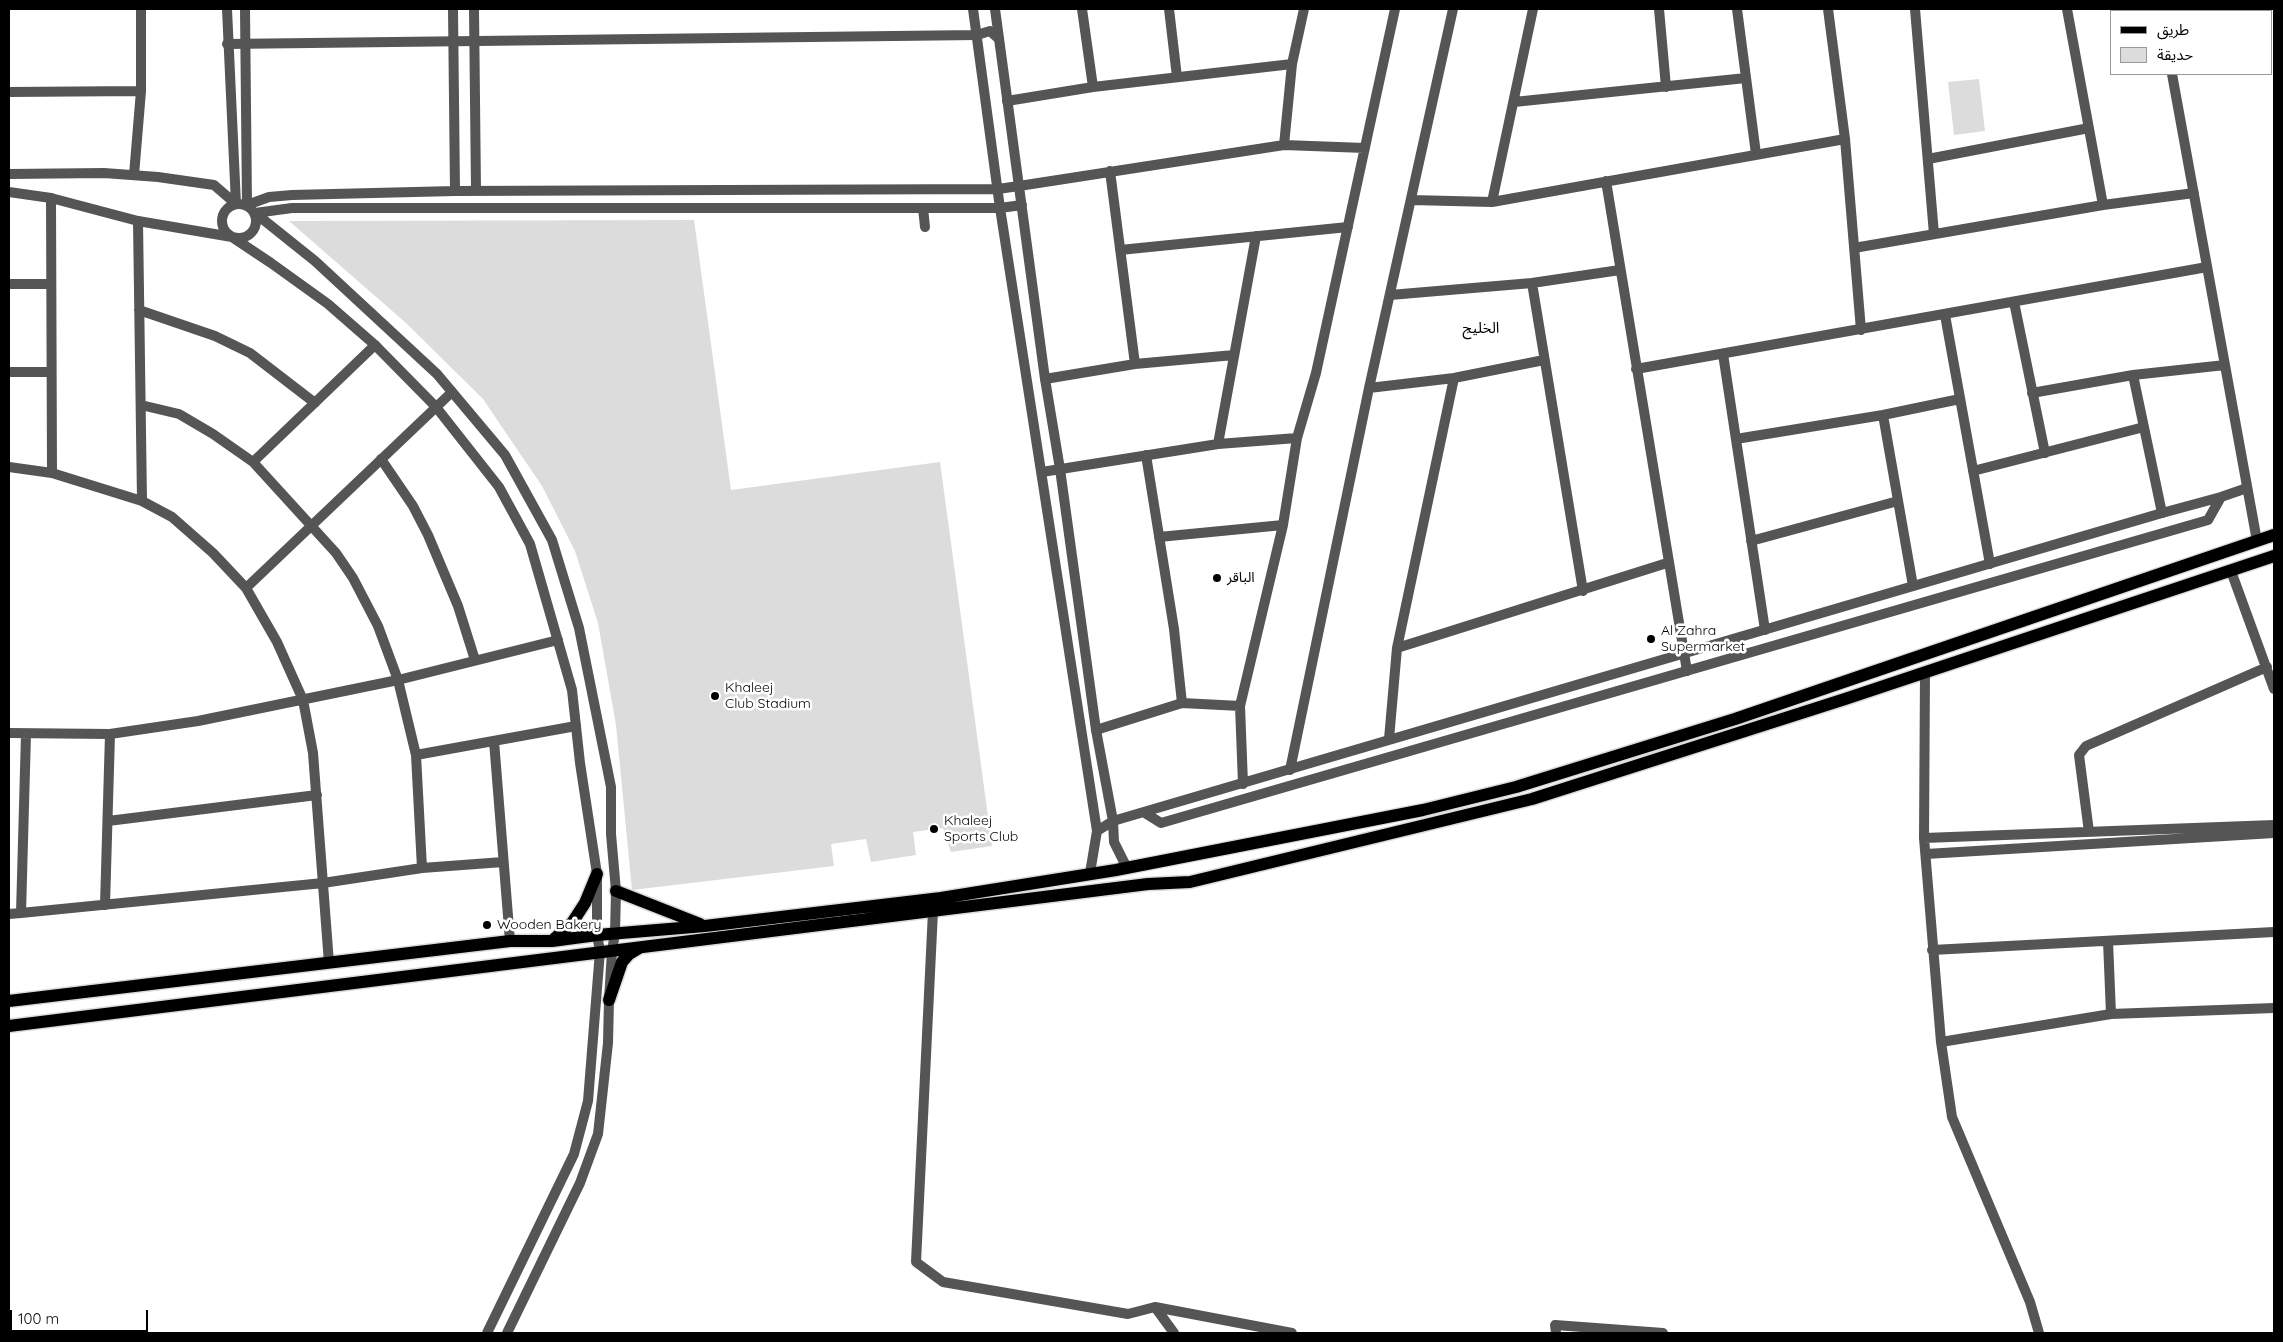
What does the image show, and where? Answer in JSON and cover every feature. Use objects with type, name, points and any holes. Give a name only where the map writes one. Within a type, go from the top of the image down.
[{"type":"main road","points":[[9,1001],[510,941],[552,941],[615,933],[705,926],[941,898],[1021,887],[1090,873],[1127,868],[1423,810],[1516,787],[1754,712],[2274,535]]},
{"type":"main road","points":[[9,1026],[1148,884],[1190,882],[1532,799],[2231,572],[2274,556]]},
{"type":"main road","points":[[552,941],[572,923],[585,903],[597,874]]},
{"type":"main road","points":[[616,891],[705,926]]},
{"type":"main road","points":[[608,1000],[622,962],[630,954],[642,947]]},
{"type":"street","points":[[134,175],[141,91],[141,9]]},
{"type":"street","points":[[227,9],[226,44],[236,204]]},
{"type":"street","points":[[244,9],[247,205],[315,261],[437,374],[505,455],[552,540],[579,628],[611,787],[611,834],[616,891],[615,933],[606,951],[588,1101],[574,1154],[487,1333]]},
{"type":"street","points":[[453,9],[455,191]]},
{"type":"street","points":[[474,9],[476,191]]},
{"type":"street","points":[[973,9],[1000,208],[1097,832],[1090,873]]},
{"type":"street","points":[[995,9],[1045,379],[1060,469],[1096,730],[1113,822],[1114,842],[1127,868]]},
{"type":"street","points":[[1082,9],[1093,87]]},
{"type":"street","points":[[1169,9],[1177,77]]},
{"type":"street","points":[[1284,146],[1292,64],[1304,9]]},
{"type":"street","points":[[1243,784],[1240,706],[1283,525],[1297,438],[1316,373],[1395,9]]},
{"type":"street","points":[[1290,770],[1369,388],[1453,9]]},
{"type":"street","points":[[1492,202],[1534,9]]},
{"type":"street","points":[[1659,9],[1666,87]]},
{"type":"street","points":[[1737,9],[1756,154]]},
{"type":"street","points":[[1828,9],[1845,139],[1861,330]]},
{"type":"street","points":[[1915,9],[1934,234]]},
{"type":"street","points":[[2068,9],[2103,204]]},
{"type":"street","points":[[226,44],[475,43],[977,35],[990,31],[999,39]]},
{"type":"street","points":[[1007,101],[1093,87],[1292,64]]},
{"type":"street","points":[[2172,75],[2257,541]]},
{"type":"street","points":[[1514,102],[1746,78]]},
{"type":"street","points":[[9,92],[141,91]]},
{"type":"street","points":[[1928,160],[2089,128]]},
{"type":"street","points":[[1411,200],[1492,202],[1845,139]]},
{"type":"street","points":[[507,1333],[580,1183],[598,1134],[608,1043],[606,951],[597,935],[597,874],[572,690],[530,544],[499,487],[436,407],[375,345],[328,304],[224,230],[222,219],[226,209],[236,204],[247,205],[269,197],[292,195],[455,191],[998,189],[1110,170],[1284,146],[1365,148]]},
{"type":"street","points":[[1110,170],[1135,364]]},
{"type":"street","points":[[9,174],[134,175],[214,185],[236,204]]},
{"type":"street","points":[[1606,181],[1687,671]]},
{"type":"street","points":[[9,192],[51,198],[138,222],[238,238],[250,235],[256,225],[255,213]]},
{"type":"street","points":[[1854,248],[2103,204],[2194,193]]},
{"type":"street","points":[[51,198],[52,473]]},
{"type":"street","points":[[255,213],[292,208],[1000,208],[1022,205]]},
{"type":"street","points":[[923,208],[925,228]]},
{"type":"street","points":[[138,222],[142,501]]},
{"type":"street","points":[[1120,250],[1348,227]]},
{"type":"street","points":[[1218,444],[1256,236]]},
{"type":"street","points":[[1636,369],[2207,267]]},
{"type":"street","points":[[1390,294],[1532,282],[1620,270]]},
{"type":"street","points":[[1532,282],[1582,591]]},
{"type":"street","points":[[9,284],[51,284]]},
{"type":"street","points":[[2014,302],[2045,453]]},
{"type":"street","points":[[139,310],[215,336],[250,353],[315,403]]},
{"type":"street","points":[[1945,315],[1990,564]]},
{"type":"street","points":[[254,462],[375,345]]},
{"type":"street","points":[[1723,354],[1765,630]]},
{"type":"street","points":[[1045,379],[1135,364],[1234,355]]},
{"type":"street","points":[[1369,388],[1454,378],[1544,360]]},
{"type":"street","points":[[2032,392],[2133,375],[2225,365]]},
{"type":"street","points":[[9,372],[51,372]]},
{"type":"street","points":[[2133,375],[2162,513]]},
{"type":"street","points":[[1389,740],[1397,648],[1454,378]]},
{"type":"street","points":[[246,588],[452,392]]},
{"type":"street","points":[[1736,439],[1960,400]]},
{"type":"street","points":[[140,405],[179,414],[214,434],[254,462],[336,553],[353,578],[378,626],[398,680],[416,755],[422,868]]},
{"type":"street","points":[[1882,415],[1913,586]]},
{"type":"street","points":[[1973,471],[2144,427]]},
{"type":"street","points":[[1042,472],[1218,444],[1297,438]]},
{"type":"street","points":[[1146,455],[1174,629],[1182,703]]},
{"type":"street","points":[[381,459],[413,506],[428,534],[458,606],[475,660]]},
{"type":"street","points":[[9,467],[52,473],[142,501],[172,517],[213,553],[246,588],[277,642],[303,700],[313,753],[329,963]]},
{"type":"street","points":[[1097,832],[1113,822],[2247,488]]},
{"type":"street","points":[[1145,813],[1161,823],[2208,520],[2221,497]]},
{"type":"street","points":[[1751,541],[1898,502]]},
{"type":"street","points":[[1159,537],[1283,525]]},
{"type":"street","points":[[1397,648],[1668,563]]},
{"type":"street","points":[[2231,572],[2274,689]]},
{"type":"street","points":[[9,733],[110,734],[303,700],[398,680],[558,640]]},
{"type":"street","points":[[2089,832],[2079,755],[2086,746],[2267,668]]},
{"type":"street","points":[[1925,672],[1924,838],[1941,1042],[1952,1117],[2030,1302],[2039,1333]]},
{"type":"street","points":[[1096,730],[1182,703],[1240,706]]},
{"type":"street","points":[[416,755],[576,726]]},
{"type":"street","points":[[21,913],[26,734]]},
{"type":"street","points":[[105,905],[110,734]]},
{"type":"street","points":[[494,741],[510,941]]},
{"type":"street","points":[[108,821],[316,795]]},
{"type":"street","points":[[1924,838],[2274,825]]},
{"type":"street","points":[[1926,854],[2274,833]]},
{"type":"street","points":[[9,914],[323,883],[422,868],[503,862]]},
{"type":"street","points":[[933,911],[916,1262],[943,1282],[1128,1314],[1155,1307],[1292,1333]]},
{"type":"street","points":[[1932,950],[2274,932]]},
{"type":"street","points":[[2108,941],[2111,1014]]},
{"type":"street","points":[[1941,1042],[2111,1014],[2274,1008]]},
{"type":"street","points":[[1155,1307],[1174,1333]]},
{"type":"street","points":[[1556,1333],[1556,1325],[1663,1333]]},
{"type":"green space","points":[[1979,79],[1985,131],[1954,135],[1948,82]]},
{"type":"green space","points":[[694,220],[731,490],[940,462],[992,846],[951,852],[943,828],[913,832],[916,855],[871,862],[866,839],[831,844],[834,866],[632,890],[616,725],[598,623],[575,551],[542,486],[483,399],[406,323],[289,221]]},
{"type":"place","name":"الباقر","points":[[1217,578]]},
{"type":"place","name":"Al Zahra Supermarket","points":[[1651,639]]},
{"type":"place","name":"Khaleej Club Stadium","points":[[715,696]]},
{"type":"place","name":"Khaleej Sports Club","points":[[934,829]]},
{"type":"place","name":"Wooden Bakery","points":[[487,925]]},
{"type":"district","name":"الخليج","points":[[1481,328]]}]
